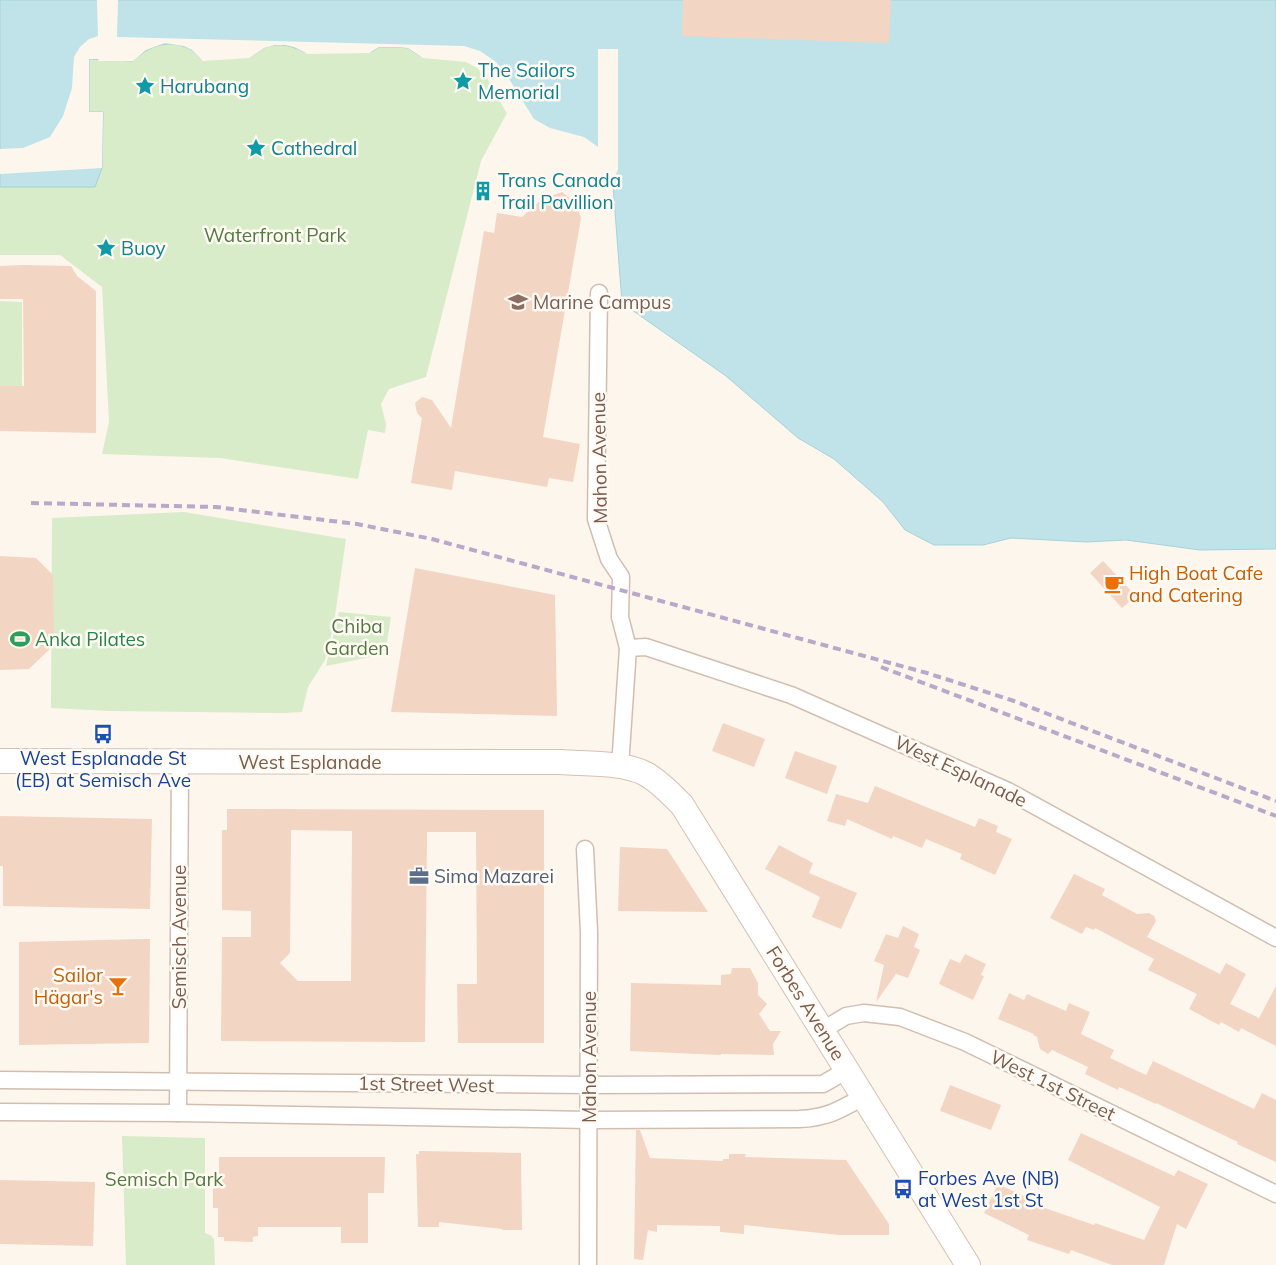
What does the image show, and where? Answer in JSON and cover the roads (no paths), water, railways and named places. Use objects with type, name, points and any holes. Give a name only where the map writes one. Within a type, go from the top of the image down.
[{"type":"main road","name":"West Esplanade","points":[[0,761],[560,762],[620,767]]},
{"type":"main road","name":"Forbes Avenue","points":[[620,767],[645,774],[664,787],[682,805],[968,1265]]},
{"type":"street","name":"Mahon Avenue","points":[[599,293],[596,519],[610,559],[620,577],[620,617],[628,648],[620,767]]},
{"type":"street","name":"West Esplanade","points":[[628,648],[646,647],[791,694],[1008,791],[1276,938]]},
{"type":"street","name":"Semisch Avenue","points":[[178,1113],[180,761]]},
{"type":"street","name":"Mahon Avenue","points":[[585,849],[589,932],[588,1265]]},
{"type":"street","name":"West 1st Street","points":[[823,1030],[846,1016],[864,1013],[900,1017],[965,1042],[1276,1194]]},
{"type":"street","name":"1st Street West","points":[[0,1080],[589,1085],[823,1084],[847,1070]]},
{"type":"street","points":[[589,1120],[817,1118],[840,1111],[864,1096]]},
{"type":"street","name":"1st Street West","points":[[0,1112],[589,1120]]},
{"type":"water","points":[[0,0],[1276,0],[1276,549],[1200,550],[1126,540],[1086,542],[1011,538],[983,545],[934,545],[905,530],[883,502],[834,459],[798,438],[726,376],[622,303],[612,172],[533,137],[489,76],[467,60],[420,56],[408,48],[398,47],[379,47],[373,51],[304,52],[288,46],[278,45],[267,47],[248,56],[200,58],[192,51],[175,44],[167,44],[149,49],[133,61],[89,59],[89,112],[103,112],[102,168],[95,187],[0,187]]},
{"type":"railway","points":[[31,503],[216,507],[357,524],[432,539],[927,673],[1014,701],[1276,801]]},
{"type":"railway","points":[[881,667],[1276,816]]},
{"type":"place","name":"The Sailors Memorial","points":[[463,81]]},
{"type":"place","name":"Harubang","points":[[145,86]]},
{"type":"place","name":"Cathedral","points":[[256,148]]},
{"type":"place","name":"Trans Canada Trail Pavillion","points":[[483,191]]},
{"type":"place","name":"Buoy","points":[[106,248]]},
{"type":"place","name":"Marine Campus","points":[[518,302]]},
{"type":"place","name":"High Boat Cafe and Catering","points":[[1114,584]]},
{"type":"place","name":"Anka Pilates","points":[[20,639]]},
{"type":"place","name":"West Esplanade St (EB) at Semisch Ave","points":[[103,734]]},
{"type":"place","name":"Sima Mazarei","points":[[419,876]]},
{"type":"place","name":"Sailor Hägar's","points":[[118,986]]},
{"type":"place","name":"Forbes Ave (NB) at West 1st St","points":[[903,1189]]},
{"type":"park label","name":"Waterfront Park","points":[[275,235]]},
{"type":"park label","name":"Chiba Garden","points":[[357,637]]},
{"type":"park label","name":"Semisch Park","points":[[164,1179]]}]
